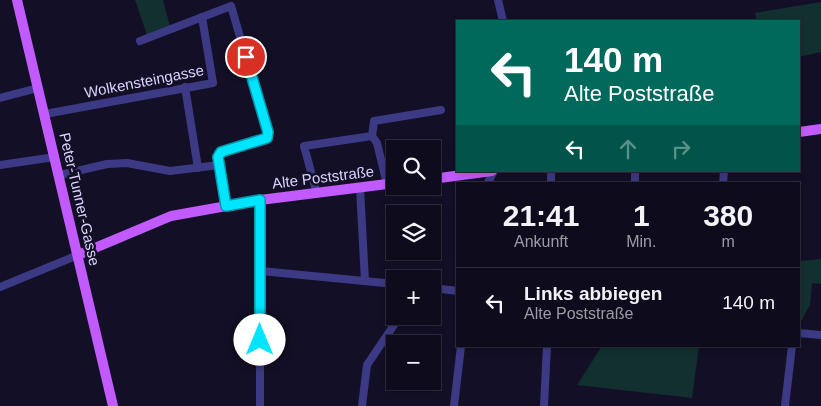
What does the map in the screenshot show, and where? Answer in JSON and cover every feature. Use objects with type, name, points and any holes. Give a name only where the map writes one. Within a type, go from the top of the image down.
[{"type":"main road","name":"Peter-Tunner-Gasse","points":[[17,0],[60,175],[113,406]]},
{"type":"main road","points":[[800,132],[821,129]]},
{"type":"main road","points":[[441,178],[485,172]]},
{"type":"main road","name":"Alte Poststraße","points":[[78,255],[171,216],[260,200],[386,185]]},
{"type":"street","points":[[498,0],[503,20]]},
{"type":"street","points":[[140,41],[231,6],[268,132],[267,138],[218,153],[226,206]]},
{"type":"street","name":"Wolkensteingasse","points":[[44,114],[213,83],[202,17]]},
{"type":"street","points":[[185,87],[198,168]]},
{"type":"street","points":[[0,98],[38,88]]},
{"type":"street","points":[[386,169],[377,143],[372,136],[374,121],[441,110]]},
{"type":"street","points":[[318,194],[304,146],[372,136]]},
{"type":"street","points":[[0,165],[55,157]]},
{"type":"street","points":[[60,175],[107,164],[127,163],[170,171],[219,165]]},
{"type":"street","points":[[360,188],[365,281]]},
{"type":"street","points":[[260,200],[260,406]]},
{"type":"street","name":"Alte Poststraße","points":[[0,287],[78,255]]},
{"type":"street","points":[[261,271],[386,283]]},
{"type":"street","points":[[441,289],[456,291]]},
{"type":"street","points":[[362,406],[367,365],[394,325]]},
{"type":"street","points":[[800,333],[821,336]]},
{"type":"street","points":[[454,406],[460,347]]},
{"type":"street","points":[[544,406],[547,347]]},
{"type":"street","points":[[785,406],[792,347]]},
{"type":"green space","points":[[135,0],[163,0],[170,26],[147,35]]},
{"type":"green space","points":[[821,2],[821,52],[800,57],[800,20],[757,20],[755,13]]},
{"type":"green space","points":[[821,259],[821,284],[812,283],[810,305],[800,323],[800,261]]},
{"type":"green space","points":[[601,347],[699,347],[692,398],[577,385]]},
{"type":"route","points":[[246,57],[268,132],[267,138],[218,153],[218,157],[226,206],[260,200],[260,340]]}]
